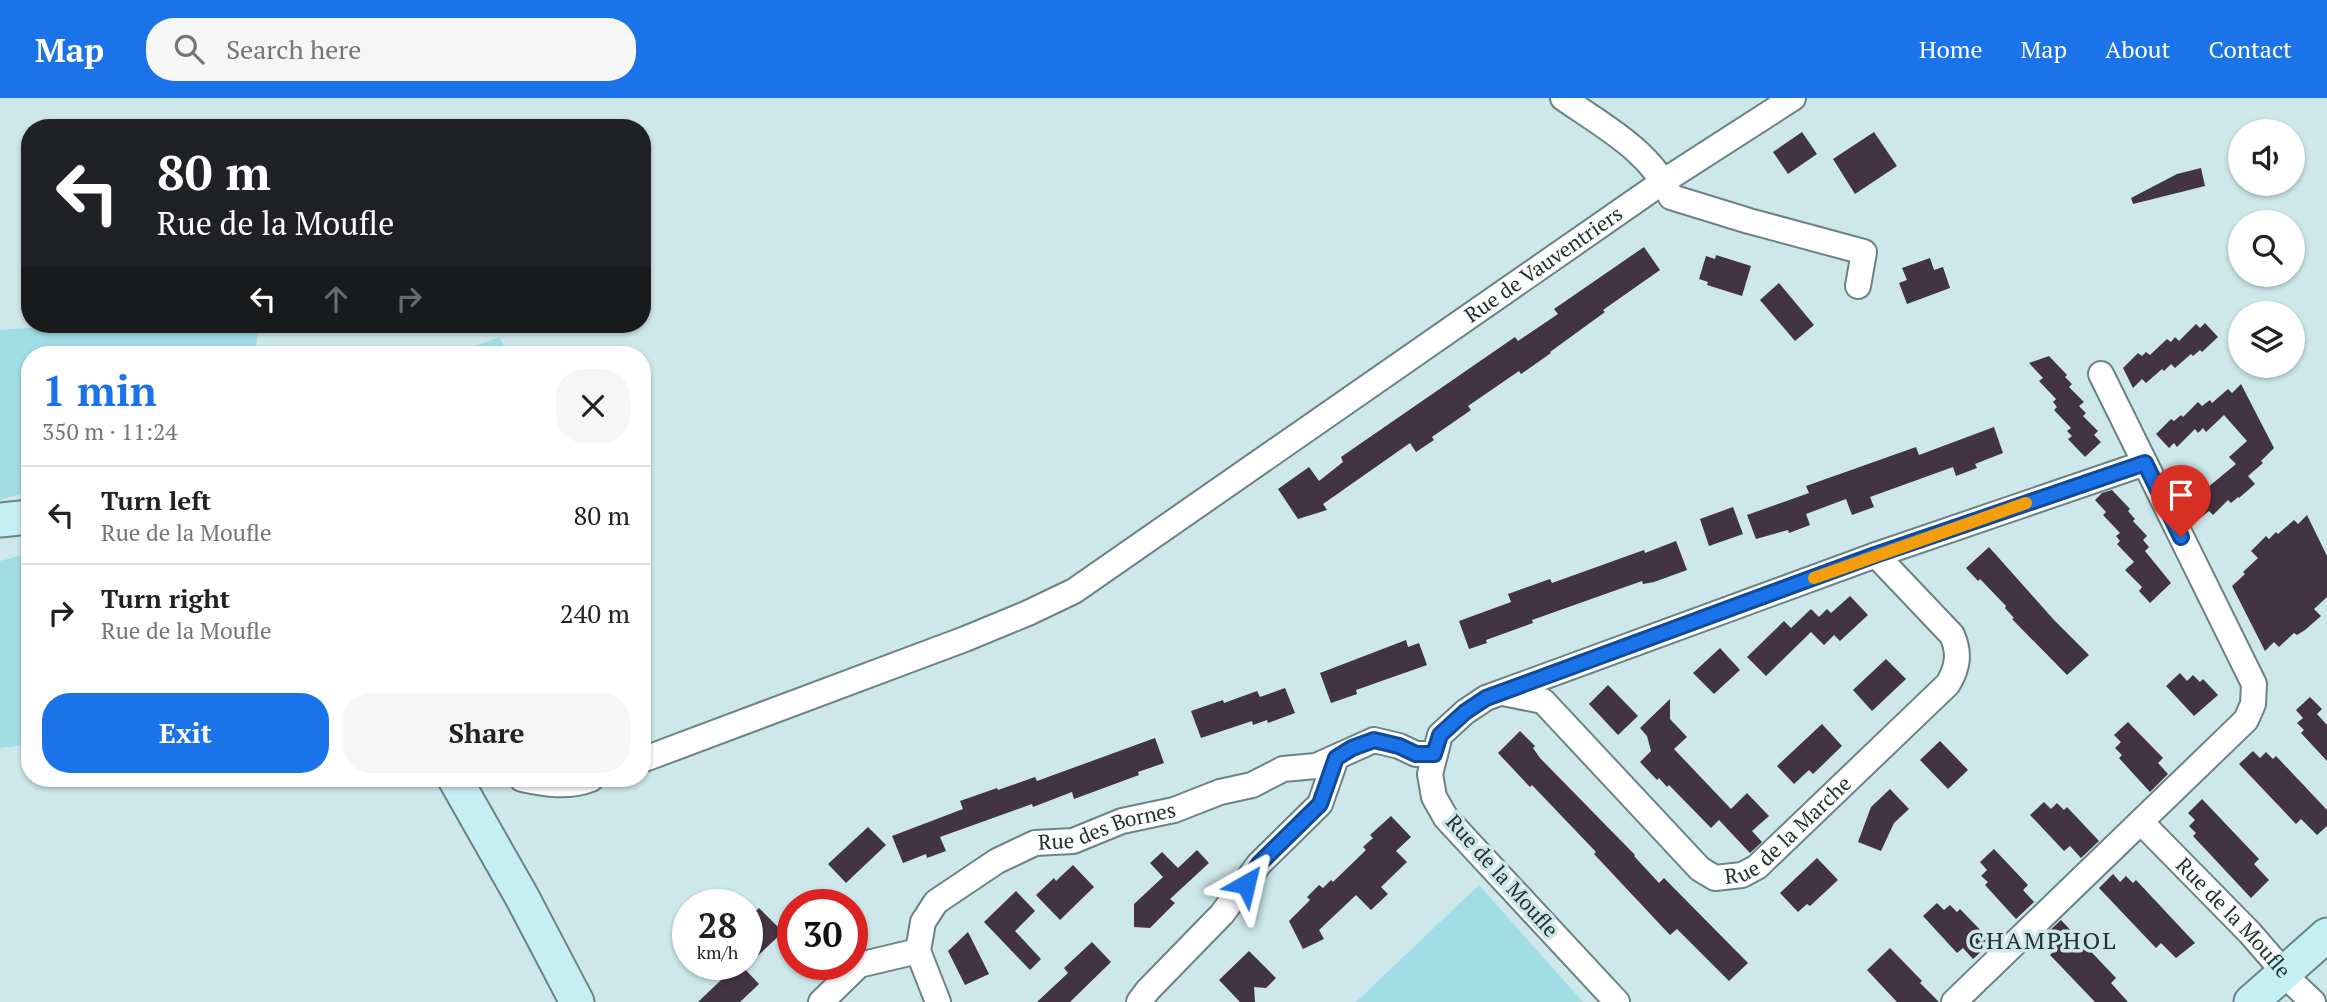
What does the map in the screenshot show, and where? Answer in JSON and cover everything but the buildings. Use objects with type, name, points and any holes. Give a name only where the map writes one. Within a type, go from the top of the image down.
[{"type":"main road","points":[[0,520],[21,518]]},
{"type":"main road","points":[[460,787],[577,1002]]},
{"type":"main road","points":[[2251,1002],[2327,935]]},
{"type":"street","points":[[1563,98],[1634,147],[1664,181],[1671,197],[1864,252],[1858,286]]},
{"type":"street","name":"Rue de Vauventriers","points":[[651,757],[1028,613],[1074,591],[1664,181],[1793,98]]},
{"type":"street","points":[[1954,1002],[2246,720],[2253,704],[2255,684],[2101,374]]},
{"type":"street","name":"Rue de la Moufle","points":[[1617,1002],[1446,818],[1434,797],[1430,774],[1440,735],[1486,698],[1875,555],[2145,463]]},
{"type":"street","name":"Rue de la Marche","points":[[1502,692],[1543,701],[1700,869],[1715,878],[1742,875],[1768,858],[1948,684],[1954,673],[1957,647],[1951,635],[1875,555]]},
{"type":"street","name":"Rue des Bornes","points":[[918,951],[923,922],[936,902],[997,861],[1035,844],[1073,841],[1122,821],[1174,810],[1220,792],[1252,785],[1283,769],[1316,766],[1374,740],[1399,746],[1416,754],[1434,754]]},
{"type":"street","points":[[1139,1002],[1222,914],[1259,864],[1320,804],[1336,758]]},
{"type":"street","name":"Rue de la Moufle","points":[[2135,828],[2250,933],[2313,1002]]},
{"type":"street","points":[[821,1002],[859,965],[918,951],[938,1002]]},
{"type":"shaded area","points":[[21,328],[21,333],[258,333],[256,346],[21,346],[21,494],[0,500],[0,330]]},
{"type":"shaded area","points":[[500,337],[504,346],[474,346]]},
{"type":"shaded area","points":[[21,556],[21,745],[0,748],[0,561]]},
{"type":"shaded area","points":[[1479,885],[1583,1002],[1356,1002]]},
{"type":"slow traffic","points":[[1814,578],[2026,503]]},
{"type":"district","name":"CHAMPHOL","points":[[2043,941]]},
{"type":"route","points":[[1246,884],[1259,864],[1320,804],[1336,758],[1352,748],[1374,740],[1399,746],[1416,754],[1434,754],[1440,735],[1465,712],[1486,698],[1875,555],[2145,463],[2181,537]]}]
